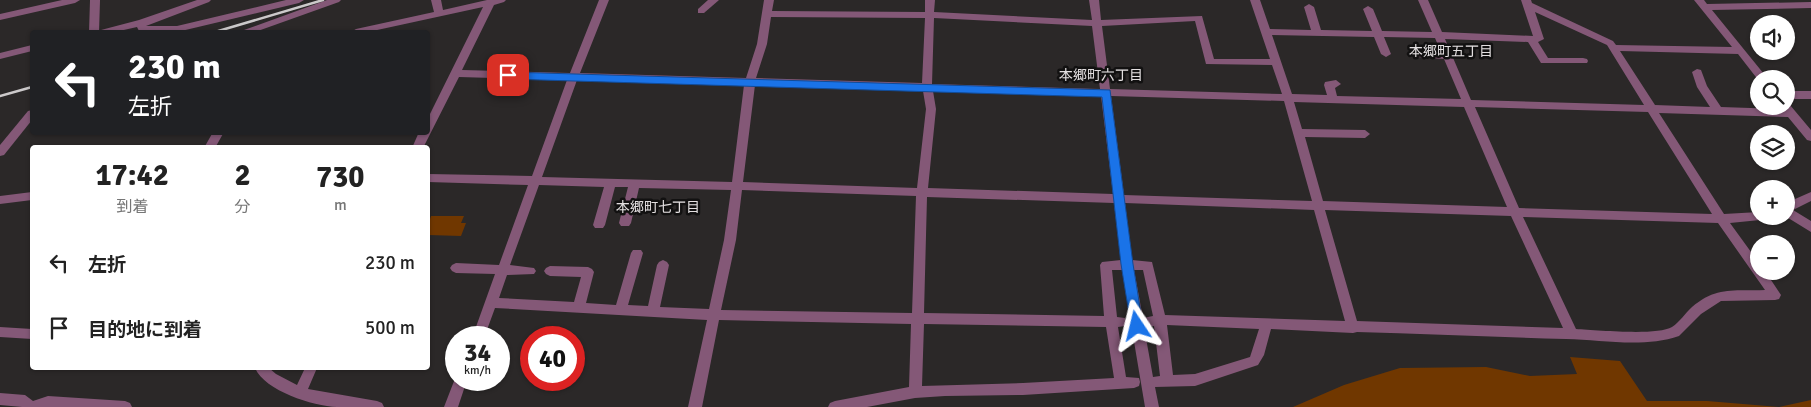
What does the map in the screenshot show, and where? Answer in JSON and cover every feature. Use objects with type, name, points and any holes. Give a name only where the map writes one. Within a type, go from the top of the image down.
[{"type":"street","points":[[0,17],[75,0]]},
{"type":"street","points":[[94,30],[95,0]]},
{"type":"street","points":[[112,30],[141,23],[206,0]]},
{"type":"street","points":[[141,23],[142,29],[176,30],[299,0]]},
{"type":"street","points":[[253,30],[336,0]]},
{"type":"street","points":[[436,0],[439,15]]},
{"type":"street","points":[[366,30],[490,4],[501,0]]},
{"type":"street","points":[[482,326],[573,78],[604,0]]},
{"type":"street","points":[[701,11],[714,0]]},
{"type":"street","points":[[695,407],[716,315],[730,240],[750,81],[762,44],[769,0]]},
{"type":"street","points":[[915,392],[922,192],[931,109],[927,87],[930,0]]},
{"type":"street","points":[[1094,0],[1127,264],[1152,407]]},
{"type":"street","points":[[1255,0],[1288,97],[1353,328]]},
{"type":"street","points":[[1423,0],[1515,212],[1572,334]]},
{"type":"street","points":[[1266,32],[1438,35],[1539,40],[1527,3]]},
{"type":"street","points":[[1146,322],[1160,320],[1613,337],[1654,336],[1674,332],[1697,310],[1719,296],[1775,295],[1721,219],[1614,48],[1602,38],[1527,3]]},
{"type":"street","points":[[430,124],[490,4]]},
{"type":"street","points":[[1702,4],[1811,5]]},
{"type":"street","points":[[1702,4],[1755,70]]},
{"type":"street","points":[[1309,8],[1317,33]]},
{"type":"street","points":[[1368,9],[1386,54]]},
{"type":"street","points":[[767,14],[928,15],[1098,23],[1199,18],[1210,62],[1275,62]]},
{"type":"street","points":[[1531,39],[1545,61],[1583,61]]},
{"type":"street","points":[[0,56],[30,48]]},
{"type":"street","points":[[1614,48],[1739,51]]},
{"type":"street","points":[[1418,54],[1448,56]]},
{"type":"street","points":[[1697,72],[1702,87],[1718,111]]},
{"type":"street","points":[[456,73],[1469,104],[1718,111],[1750,110]]},
{"type":"street","points":[[1333,99],[1329,85],[1336,84]]},
{"type":"street","points":[[1795,95],[1811,95]]},
{"type":"street","points":[[1792,115],[1811,137]]},
{"type":"street","points":[[0,152],[30,116]]},
{"type":"street","points":[[1298,133],[1365,134]]},
{"type":"street","points":[[430,178],[611,182],[1721,219],[1750,217]]},
{"type":"street","points":[[599,225],[611,182]]},
{"type":"street","points":[[625,223],[635,183]]},
{"type":"street","points":[[0,200],[30,196]]},
{"type":"street","points":[[1795,205],[1811,196]]},
{"type":"street","points":[[1795,216],[1811,227]]},
{"type":"street","points":[[621,310],[637,253]]},
{"type":"street","points":[[653,312],[663,265]]},
{"type":"street","points":[[835,407],[915,392],[1128,383],[1106,265],[1148,265],[1160,320],[1161,382],[1195,380],[1254,361],[1258,355],[1266,325]]},
{"type":"street","points":[[456,268],[530,271]]},
{"type":"street","points":[[550,271],[588,272],[578,308]]},
{"type":"street","points":[[491,303],[716,315],[1116,322]]},
{"type":"street","points":[[0,332],[30,334]]},
{"type":"street","points":[[263,370],[287,389],[377,407]]},
{"type":"street","points":[[300,393],[309,370]]},
{"type":"street","points":[[451,407],[458,391]]},
{"type":"street","points":[[0,399],[25,401],[31,407],[48,402],[125,407]]},
{"type":"shaded area","points":[[431,216],[464,216],[461,223],[466,223],[461,236],[430,235]]},
{"type":"shaded area","points":[[1570,357],[1620,361],[1647,401],[1707,401],[1779,407],[1293,407],[1344,385],[1400,368],[1486,367],[1530,376],[1577,374]]},
{"type":"shaded area","points":[[1811,400],[1811,407],[1779,407]]},
{"type":"railway","points":[[222,30],[323,0]]},
{"type":"railway","points":[[0,96],[30,88]]},
{"type":"district","name":"本郷町五丁目","points":[[1451,51]]},
{"type":"district","name":"本郷町六丁目","points":[[1101,75]]},
{"type":"district","name":"本郷町七丁目","points":[[658,207]]},
{"type":"route","points":[[508,75],[1106,93],[1127,264],[1137,326]]}]
